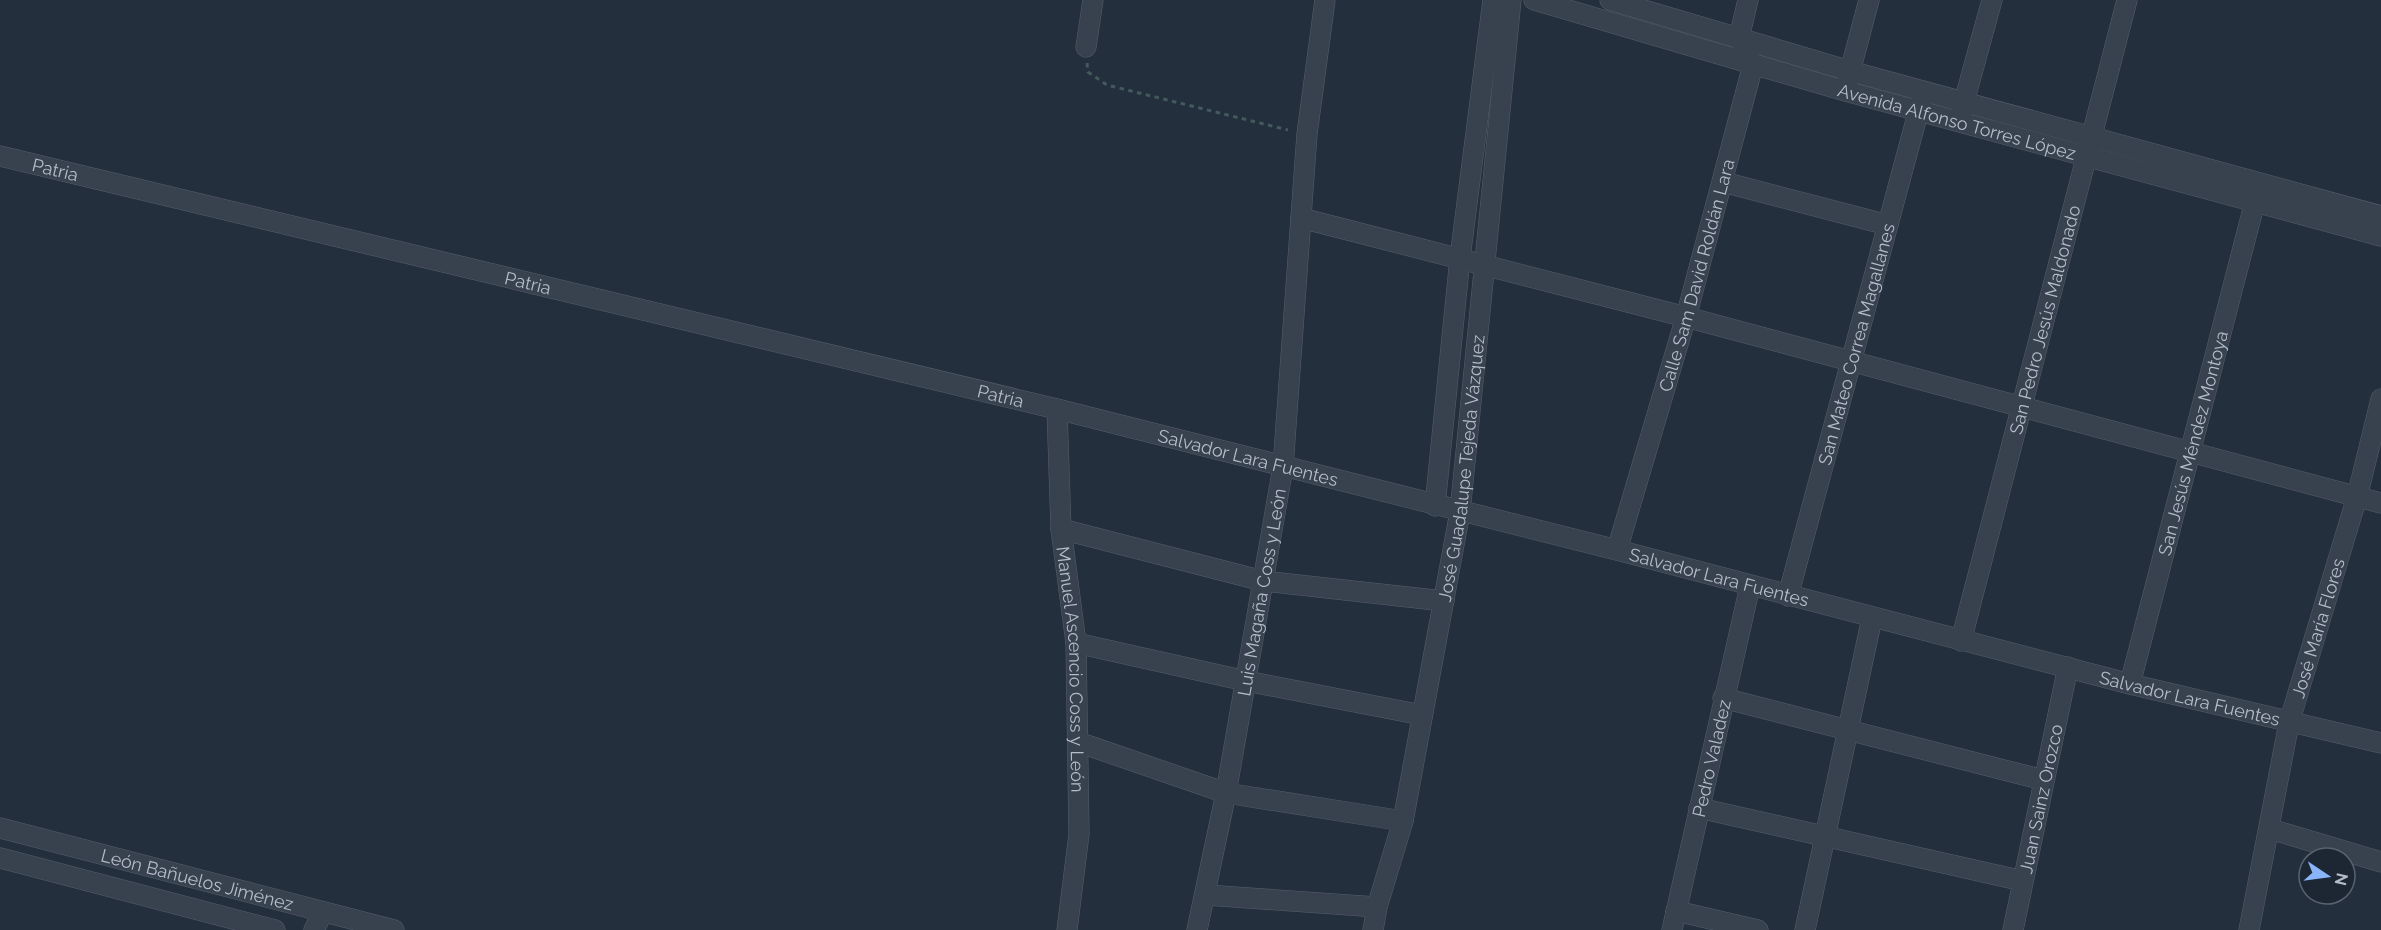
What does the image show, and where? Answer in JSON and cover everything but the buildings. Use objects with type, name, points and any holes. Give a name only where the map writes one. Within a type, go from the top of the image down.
[{"type":"street","points":[[1086,47],[1093,0]]},
{"type":"street","name":"Luis Magaña Coss y León","points":[[1197,930],[1226,793],[1283,466],[1307,134],[1325,0]]},
{"type":"street","name":"José Guadalupe Tejeda Vázquez","points":[[1435,506],[1460,258],[1493,0]]},
{"type":"street","name":"José Guadalupe Tejeda Vázquez","points":[[1373,930],[1377,907],[1403,821],[1460,512],[1511,0]]},
{"type":"street","name":"Avenida Alfonso Torres López","points":[[1534,0],[1845,92],[2381,236]]},
{"type":"street","name":"Avenida Alfonso Torres López","points":[[1611,0],[1850,71],[2381,216]]},
{"type":"street","points":[[1748,0],[1738,38],[1753,65]]},
{"type":"street","points":[[1845,92],[1869,0]]},
{"type":"street","points":[[1959,122],[1992,0]]},
{"type":"street","name":"San Pedro Jesús Maldonado","points":[[1961,640],[2127,0]]},
{"type":"street","name":"Calle Sam David Roldán Lara","points":[[1617,550],[1724,182],[1753,65]]},
{"type":"street","name":"San Mateo Correa Magallanes","points":[[1788,596],[1924,91]]},
{"type":"street","name":"Patria","points":[[0,156],[1057,409]]},
{"type":"street","points":[[1724,182],[1888,225]]},
{"type":"street","name":"San Jesús Méndez Montoya","points":[[2130,684],[2260,182]]},
{"type":"street","points":[[1301,218],[1686,317],[2381,503]]},
{"type":"street","name":"José María Flores","points":[[2249,930],[2289,723],[2357,496],[2381,399]]},
{"type":"street","name":"Salvador Lara Fuentes","points":[[1057,409],[1617,550],[2130,684],[2381,743]]},
{"type":"street","name":"Manuel Ascencio Coss y León","points":[[1057,409],[1061,529],[1076,643],[1078,742],[1079,834],[1067,930]]},
{"type":"street","points":[[1061,529],[1263,581],[1444,601]]},
{"type":"street","name":"Pedro Valadez","points":[[1674,920],[1750,586]]},
{"type":"street","points":[[1805,930],[1872,618]]},
{"type":"street","points":[[1076,643],[1246,681],[1422,716]]},
{"type":"street","name":"Juan Sainz Orozco","points":[[2013,930],[2068,667]]},
{"type":"street","points":[[1723,698],[2043,780]]},
{"type":"street","points":[[1078,742],[1226,793],[1403,821]]},
{"type":"street","points":[[1700,808],[2023,881]]},
{"type":"street","name":"León Bañuelos Jiménez","points":[[0,828],[373,927],[394,930]]},
{"type":"street","points":[[2270,829],[2381,862]]},
{"type":"street","name":"León Bañuelos Jiménez","points":[[0,858],[275,930]]},
{"type":"street","points":[[1206,895],[1377,907]]},
{"type":"street","points":[[314,930],[322,912]]},
{"type":"street","points":[[1674,920],[1758,930]]},
{"type":"path","points":[[1086,47],[1088,72],[1107,85],[1307,134]]}]
